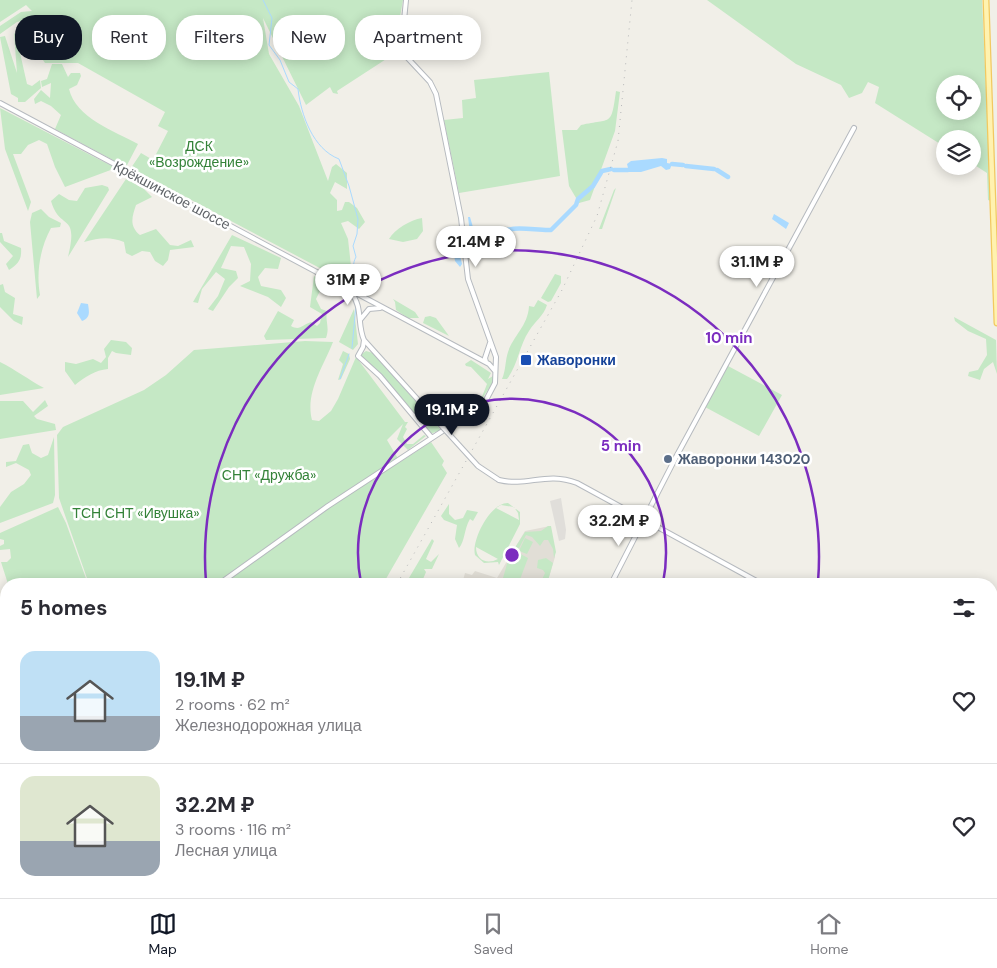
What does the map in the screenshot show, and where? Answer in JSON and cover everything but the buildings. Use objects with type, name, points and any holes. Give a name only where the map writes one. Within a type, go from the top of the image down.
[{"type":"main road","points":[[987,0],[997,244]]},
{"type":"main road","points":[[987,0],[997,323]]},
{"type":"street","points":[[227,578],[328,506],[486,400],[496,382],[496,356],[468,279],[458,197],[434,89],[401,51],[406,0]]},
{"type":"street","name":"Крёкшинское шоссе","points":[[0,103],[489,364]]},
{"type":"street","points":[[614,578],[676,457],[854,128]]},
{"type":"street","points":[[344,287],[357,302],[359,322],[364,340],[478,466],[499,480],[518,482],[556,477],[577,483],[751,578]]},
{"type":"street","points":[[359,322],[369,309],[383,308]]},
{"type":"street","points":[[364,340],[358,356],[380,376],[432,438]]},
{"type":"street","points":[[490,340],[487,355],[489,364],[496,373]]},
{"type":"street","points":[[361,351],[374,352]]},
{"type":"street","points":[[470,354],[487,355],[491,353],[496,356]]},
{"type":"street","points":[[489,364],[496,361]]},
{"type":"shaded area","points":[[561,498],[566,530],[565,539],[559,541],[550,501]]},
{"type":"shaded area","points":[[550,526],[555,557],[549,578],[497,578],[525,531]]},
{"type":"shaded area","points":[[475,571],[497,578],[464,578],[465,573],[472,575]]},
{"type":"green space","name":"ДСК «Возрождение»","points":[[0,0],[403,0],[400,15],[355,15],[355,60],[385,60],[337,91],[338,94],[333,93],[330,87],[306,105],[284,60],[345,60],[345,15],[273,15],[273,38],[263,18],[269,54],[299,106],[328,181],[332,167],[336,164],[347,173],[347,189],[335,182],[330,193],[337,200],[337,211],[342,210],[345,202],[349,202],[357,208],[365,222],[359,229],[348,221],[341,223],[348,239],[351,266],[356,283],[370,297],[331,274],[131,168],[141,153],[153,160],[168,131],[158,126],[165,112],[78,63],[45,63],[43,60],[82,60],[82,15],[16,15],[21,12],[32,11],[26,5],[0,22]]},
{"type":"green space","points":[[707,0],[982,0],[991,201],[988,200],[987,173],[981,169],[981,130],[936,130],[936,141],[875,103],[879,87],[868,82],[862,93],[849,98],[841,85],[796,64]]},
{"type":"green space","points":[[15,16],[15,23],[0,34],[0,26]]},
{"type":"green space","points":[[5,36],[17,73],[16,60],[22,60],[27,84],[32,86],[40,80],[41,88],[25,102],[18,102],[18,98],[11,94],[0,37]]},
{"type":"green space","points":[[52,64],[62,64],[68,77],[71,73],[80,73],[81,76],[77,85],[69,89],[79,108],[107,129],[138,144],[126,167],[55,129],[61,115],[51,106],[41,101],[35,104],[34,99],[41,90],[50,98],[51,83],[42,87],[41,81],[47,79]]},
{"type":"green space","points":[[549,72],[560,176],[459,193],[444,120],[463,118],[462,100],[476,98],[474,80]]},
{"type":"green space","points":[[616,91],[620,92],[615,131],[590,200],[579,203],[569,186],[562,130],[577,130],[581,125],[608,119],[613,111]]},
{"type":"green space","points":[[0,108],[116,168],[65,187],[55,167],[47,144],[39,140],[28,145],[21,154],[13,154],[31,202],[28,211],[5,149]]},
{"type":"green space","points":[[126,179],[144,189],[152,197],[136,205],[133,213],[133,225],[140,235],[156,229],[170,245],[178,246],[191,240],[194,247],[170,250],[168,260],[163,266],[155,261],[150,252],[142,251],[132,256],[126,253],[124,242],[119,240],[104,238],[84,242]]},
{"type":"green space","points":[[102,185],[108,187],[109,190],[68,257],[71,243],[70,227],[59,216],[51,201],[59,194],[69,200],[77,201],[85,188]]},
{"type":"green space","points":[[616,188],[602,229],[599,229],[614,190]]},
{"type":"green space","points":[[41,209],[49,217],[61,223],[60,227],[51,228],[44,244],[39,269],[40,295],[37,299],[30,222],[32,213]]},
{"type":"green space","points":[[422,218],[423,231],[417,239],[403,242],[389,239],[403,226]]},
{"type":"green space","points":[[0,233],[2,233],[4,241],[21,248],[19,261],[9,270],[6,264],[13,256],[0,242]]},
{"type":"green space","points":[[232,235],[281,258],[278,269],[265,268],[258,277],[261,286],[281,290],[286,298],[281,307],[268,297],[240,286],[250,281],[251,264],[244,247],[231,246],[221,268],[236,271],[238,278],[229,287],[213,311],[208,309],[218,296],[225,279],[216,272],[202,289],[198,303],[193,302]]},
{"type":"green space","points":[[555,274],[561,276],[561,283],[551,301],[548,302],[541,298]]},
{"type":"green space","points":[[314,276],[332,286],[320,291],[316,299],[321,309],[327,311],[328,331],[326,338],[266,340],[264,336],[278,311],[294,320],[291,326],[294,327],[299,328],[311,322],[317,326],[320,323],[322,314],[310,307]]},
{"type":"green space","points":[[3,284],[5,292],[15,298],[13,314],[23,317],[22,325],[14,321],[0,307],[0,285]]},
{"type":"green space","points":[[393,299],[415,312],[419,318],[408,318],[396,310]]},
{"type":"green space","points":[[538,300],[547,305],[526,337],[511,374],[507,379],[502,379],[510,346],[526,319],[529,306],[534,307]]},
{"type":"green space","points":[[354,309],[358,344],[353,350],[339,342]]},
{"type":"green space","points":[[425,317],[436,318],[449,336],[423,323]]},
{"type":"green space","points":[[954,317],[996,340],[997,374],[993,362],[984,369],[980,380],[968,376],[969,372],[978,370],[987,355],[986,339],[968,331],[955,321]]},
{"type":"green space","points":[[111,340],[126,342],[132,348],[131,355],[112,351],[108,358],[108,369],[90,374],[75,385],[65,371],[65,362],[76,364],[93,359],[101,363],[106,357],[104,349]]},
{"type":"green space","points":[[305,341],[333,342],[313,390],[310,410],[312,420],[319,421],[331,411],[356,357],[405,422],[408,422],[403,437],[407,444],[413,444],[424,435],[426,436],[408,450],[397,439],[403,424],[387,440],[400,462],[431,442],[444,461],[442,465],[447,473],[386,578],[87,578],[59,498],[57,435],[63,427],[144,390],[166,375],[194,350]]},
{"type":"green space","points":[[343,351],[349,354],[350,359],[341,379],[338,380],[343,364],[339,360]]},
{"type":"green space","points":[[366,351],[373,353],[441,430],[430,434],[380,375],[359,356]]},
{"type":"green space","points":[[471,360],[491,373],[488,379],[493,376],[493,382],[480,402],[487,384],[471,367],[466,366],[465,364]]},
{"type":"green space","points":[[0,362],[12,368],[44,388],[0,395]]},
{"type":"green space","points":[[728,366],[782,395],[759,436],[705,407]]},
{"type":"green space","points":[[45,400],[48,406],[34,416],[37,419],[55,424],[56,430],[0,439],[0,401],[23,401],[33,412]]},
{"type":"green space","points":[[54,437],[55,495],[53,503],[0,523],[0,507],[11,492],[24,484],[31,475],[29,470],[16,463],[6,467],[6,462],[16,461],[23,445],[29,444],[32,453],[41,458],[48,455]]},
{"type":"green space","points":[[508,503],[513,507],[501,505],[496,508],[502,504]]},
{"type":"green space","points":[[449,504],[449,514],[455,520],[463,518],[467,510],[478,512],[473,521],[470,519],[459,548],[455,539],[457,525],[444,520],[441,516]]},
{"type":"green space","points":[[58,507],[66,523],[86,578],[6,578],[1,562],[7,562],[11,558],[10,549],[0,550],[4,540],[0,539],[0,533]]},
{"type":"green space","points":[[496,508],[519,520],[515,508],[520,512],[520,524],[499,565],[498,562],[484,563],[475,555],[476,540],[479,532],[489,515]],"holes":[[[476,547],[498,559],[494,561],[483,560],[478,555]]]},
{"type":"green space","points":[[551,526],[556,552],[554,558],[553,549],[548,540],[544,540],[540,546],[532,537],[526,535],[517,552],[528,558],[520,578],[503,578],[509,557],[525,532],[541,531]]},
{"type":"green space","points":[[525,538],[533,542],[527,554],[519,551]]},
{"type":"green space","points":[[432,539],[434,541],[426,559],[431,562],[439,554],[432,569],[424,569],[426,572],[424,578],[409,578]]},
{"type":"green space","points":[[546,558],[553,563],[549,578],[543,578],[545,573],[537,568],[538,560]]},
{"type":"water","points":[[667,159],[667,163],[672,164],[670,169],[666,170],[661,166],[641,172],[629,172],[627,164],[631,161]]},
{"type":"water","points":[[774,214],[789,223],[786,229],[772,219]]},
{"type":"water","points":[[468,217],[470,217],[475,234],[488,236],[495,234],[498,238],[497,242],[493,240],[486,243],[476,259],[473,257]]},
{"type":"water","points":[[451,234],[455,235],[462,264],[460,267],[455,261]]},
{"type":"water","points":[[81,303],[88,304],[89,312],[87,318],[82,321],[77,313]]},
{"type":"waterway","points":[[263,0],[272,18],[269,45],[280,60],[289,82],[298,89],[305,120],[315,139],[322,148],[339,159],[349,186],[358,219],[357,234],[353,246],[356,257],[354,271],[362,294]]},
{"type":"waterway","points":[[672,164],[683,165]]},
{"type":"waterway","points":[[686,166],[714,169]]},
{"type":"waterway","points":[[496,236],[508,230],[522,228],[551,230],[576,205],[578,199],[593,186],[602,171],[611,169]]},
{"type":"waterway","points":[[614,170],[628,170]]},
{"type":"waterway","points":[[717,170],[728,177]]},
{"type":"waterway","points":[[352,348],[356,305]]},
{"type":"waterway","points":[[340,379],[349,354]]},
{"type":"railway","points":[[400,578],[562,290],[597,216],[618,141],[632,0]]},
{"type":"place","name":"Жаворонки","points":[[526,360]]},
{"type":"place","name":"Жаворонки 143020","points":[[668,459]]},
{"type":"park label","name":"СНТ «Дружба»","points":[[269,475]]},
{"type":"park label","name":"ТСН СНТ «Ивушка»","points":[[136,513]]}]
